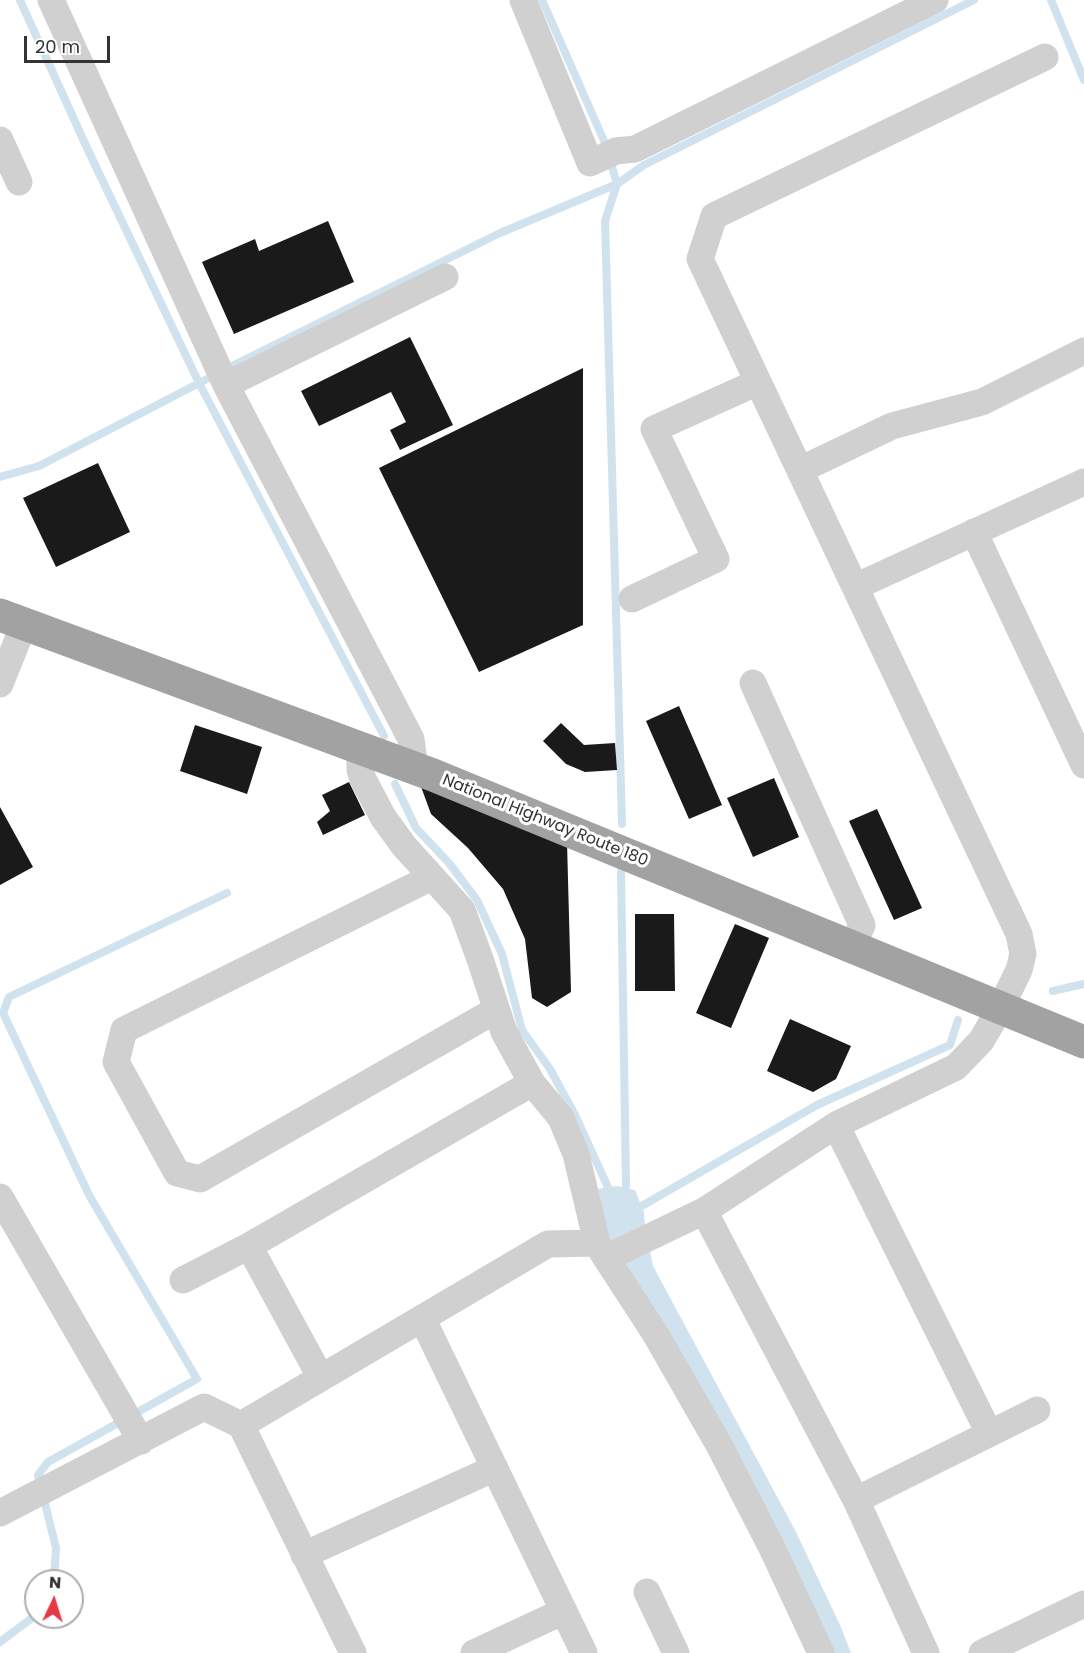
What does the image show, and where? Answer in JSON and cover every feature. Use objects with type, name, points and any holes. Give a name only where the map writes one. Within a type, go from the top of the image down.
[{"type":"highway","name":"National Highway Route 180","points":[[12,620],[415,769],[611,847],[1084,1042]]},
{"type":"street","points":[[51,0],[226,385],[411,739],[415,769]]},
{"type":"street","points":[[523,0],[590,163],[616,151],[635,149],[935,0]]},
{"type":"street","points":[[241,1425],[548,1244],[607,1251],[650,1237],[704,1211],[836,1125],[956,1067],[981,1041],[1001,1007],[1019,970],[1023,954],[1019,934],[700,259],[714,216],[1045,57]]},
{"type":"street","points":[[0,140],[19,182]]},
{"type":"street","points":[[226,385],[445,277]]},
{"type":"street","points":[[800,470],[892,426],[982,402],[1084,351]]},
{"type":"street","points":[[632,599],[716,559],[654,429],[759,382]]},
{"type":"street","points":[[855,587],[1084,482]]},
{"type":"street","points":[[974,532],[1084,765]]},
{"type":"street","points":[[0,684],[12,620]]},
{"type":"street","points":[[753,683],[862,925],[852,948]]},
{"type":"street","points":[[360,748],[360,770],[384,817],[404,846],[462,910],[504,1032],[532,1083],[561,1118],[576,1154],[607,1251],[719,1445],[772,1548],[820,1653]]},
{"type":"street","points":[[432,877],[124,1029],[116,1062],[177,1173],[200,1179],[496,1010]]},
{"type":"street","points":[[183,1280],[249,1246],[532,1083]]},
{"type":"street","points":[[836,1125],[990,1433]]},
{"type":"street","points":[[0,1197],[141,1441]]},
{"type":"street","points":[[704,1211],[856,1500],[926,1653]]},
{"type":"street","points":[[249,1246],[321,1378]]},
{"type":"street","points":[[422,1318],[584,1653]]},
{"type":"street","points":[[0,1513],[204,1407],[241,1425],[353,1653]]},
{"type":"street","points":[[856,1500],[1037,1410]]},
{"type":"street","points":[[304,1555],[495,1468]]},
{"type":"street","points":[[647,1592],[676,1653]]},
{"type":"street","points":[[982,1653],[1084,1604]]},
{"type":"street","points":[[474,1653],[564,1611]]},
{"type":"water","points":[[617,1186],[635,1190],[644,1212],[653,1266],[795,1530],[851,1653],[827,1653],[622,1267],[599,1213],[597,1189]]},
{"type":"building","points":[[328,221],[354,282],[234,334],[202,262],[255,239],[259,251]]},
{"type":"building","points":[[410,337],[453,425],[400,450],[390,430],[406,422],[391,392],[319,426],[301,391]]},
{"type":"building","points":[[583,368],[583,625],[479,672],[379,468]]},
{"type":"building","points":[[98,463],[130,532],[56,567],[23,498]]},
{"type":"building","points":[[679,706],[722,805],[689,819],[646,721]]},
{"type":"building","points":[[561,723],[584,745],[615,743],[617,770],[585,772],[566,764],[543,741]]},
{"type":"building","points":[[195,725],[262,747],[247,794],[180,771]]},
{"type":"building","points":[[774,778],[799,837],[753,857],[727,798]]},
{"type":"building","points":[[349,782],[365,815],[323,835],[317,822],[330,811],[322,795]]},
{"type":"building","points":[[420,784],[567,842],[571,992],[547,1007],[532,998],[525,939],[503,889],[468,848],[431,814]]},
{"type":"building","points":[[0,807],[33,867],[0,885]]},
{"type":"building","points":[[877,809],[922,908],[894,920],[849,821]]},
{"type":"building","points":[[635,914],[674,914],[675,991],[635,991]]},
{"type":"building","points":[[735,924],[769,938],[731,1028],[696,1013]]},
{"type":"building","points":[[790,1019],[851,1046],[836,1079],[813,1092],[767,1071]]},
{"type":"waterway","points":[[20,0],[87,148],[199,383],[384,736]]},
{"type":"waterway","points":[[542,0],[605,143],[617,184],[605,221],[622,824]]},
{"type":"waterway","points":[[0,477],[39,466],[236,364],[500,233],[617,184],[644,165],[974,0]]},
{"type":"waterway","points":[[1051,0],[1084,80]]},
{"type":"waterway","points":[[395,784],[416,828],[449,863],[477,900],[502,954],[522,1030],[550,1069],[575,1115],[612,1196]]},
{"type":"waterway","points":[[621,872],[626,1185],[624,1199]]},
{"type":"waterway","points":[[55,1569],[56,1548],[38,1475],[48,1462],[197,1379],[89,1195],[3,1013],[9,997],[227,893]]},
{"type":"waterway","points":[[1053,991],[1084,984]]},
{"type":"waterway","points":[[633,1211],[817,1105],[950,1045],[958,1020]]},
{"type":"waterway","points":[[0,1642],[24,1624]]}]
